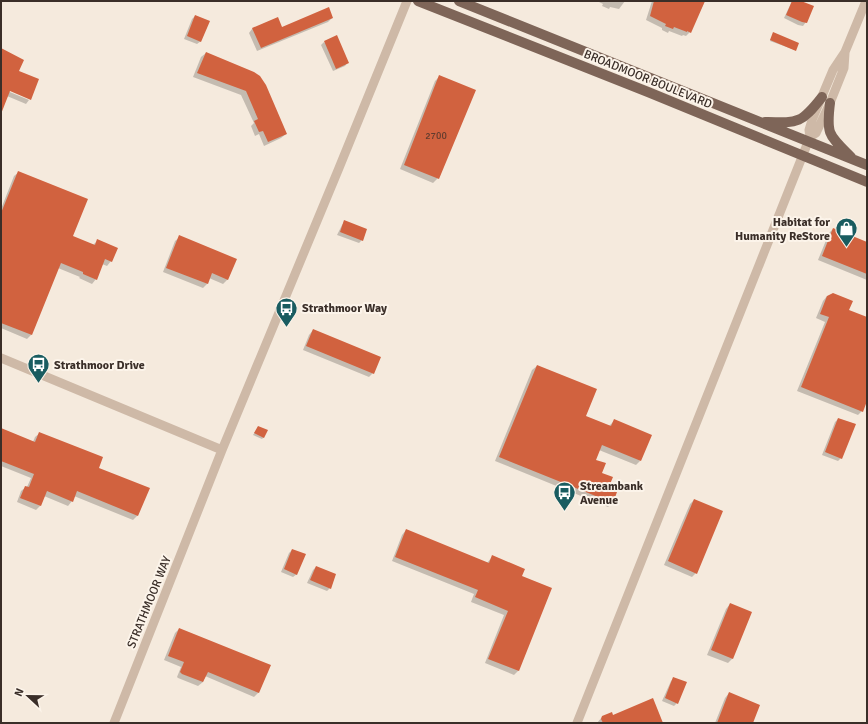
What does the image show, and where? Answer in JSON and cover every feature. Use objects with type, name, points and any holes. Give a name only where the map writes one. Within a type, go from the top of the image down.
[{"type":"main road","name":"BROADMOOR BOULEVARD","points":[[418,1],[648,92],[867,182]]},
{"type":"main road","name":"BROADMOOR BOULEVARD","points":[[460,1],[758,122],[809,139],[867,165]]},
{"type":"main road","points":[[758,122],[789,122],[800,120],[826,100]]},
{"type":"main road","points":[[826,100],[829,133],[856,161]]},
{"type":"street","name":"STRATHMOOR WAY","points":[[114,723],[222,450],[407,1]]},
{"type":"street","points":[[577,723],[803,156],[809,139],[809,130],[812,120],[826,100],[833,70],[845,52],[866,1]]},
{"type":"street","points":[[1,358],[222,450]]},
{"type":"building","points":[[654,1],[705,1],[691,33],[674,27],[673,29],[665,26],[666,24],[650,16]]},
{"type":"building","points":[[792,1],[801,1],[814,6],[807,23],[786,15]]},
{"type":"building","points":[[329,7],[333,18],[261,48],[252,28],[278,17],[282,27]]},
{"type":"building","points":[[195,15],[210,21],[201,42],[187,36]]},
{"type":"building","points":[[773,32],[799,43],[796,51],[770,40]]},
{"type":"building","points":[[337,35],[349,63],[336,69],[324,41]]},
{"type":"building","points":[[1,48],[24,60],[19,71],[39,79],[31,100],[10,91],[1,114]]},
{"type":"building","points":[[206,52],[254,72],[260,76],[266,85],[287,134],[268,142],[263,131],[259,132],[254,121],[258,119],[246,91],[197,73]]},
{"type":"building","points":[[439,75],[476,90],[439,179],[404,165]]},
{"type":"building","points":[[18,171],[88,199],[73,236],[95,245],[97,239],[118,248],[112,262],[105,259],[97,280],[83,274],[83,272],[61,263],[32,335],[1,323],[1,213]]},
{"type":"building","points":[[344,220],[367,229],[363,241],[340,232]]},
{"type":"building","name":"Habitat for Humanity ReStore","points":[[833,228],[867,242],[867,274],[822,256]]},
{"type":"building","points":[[179,235],[237,259],[228,280],[212,273],[208,284],[166,268]]},
{"type":"building","points":[[833,293],[853,301],[849,310],[867,317],[867,401],[863,412],[801,387],[829,317],[820,314],[827,296]]},
{"type":"building","points":[[313,329],[381,357],[374,374],[306,346]]},
{"type":"building","points":[[537,365],[597,389],[586,416],[611,426],[614,419],[652,435],[641,461],[602,445],[596,460],[606,463],[602,473],[613,477],[608,489],[617,492],[613,503],[499,457]]},
{"type":"building","points":[[838,418],[856,424],[842,459],[825,452]]},
{"type":"building","points":[[258,426],[268,430],[264,438],[254,433]]},
{"type":"building","points":[[1,428],[35,442],[39,432],[103,457],[99,468],[150,488],[138,516],[77,491],[73,502],[47,491],[41,506],[20,498],[25,486],[29,487],[34,474],[1,461]]},
{"type":"building","points":[[694,499],[723,511],[697,574],[668,561]]},
{"type":"building","points":[[406,529],[489,563],[492,555],[525,569],[522,576],[552,588],[519,671],[488,659],[508,611],[475,597],[478,590],[395,557]]},
{"type":"building","points":[[292,549],[306,554],[297,575],[284,569]]},
{"type":"building","points":[[316,566],[336,574],[331,589],[310,580]]},
{"type":"building","points":[[730,603],[752,612],[733,659],[711,650]]},
{"type":"building","points":[[179,628],[271,665],[259,693],[208,672],[203,682],[182,674],[180,672],[184,662],[168,656]]},
{"type":"building","points":[[673,677],[687,682],[678,704],[665,698]]},
{"type":"building","points":[[729,692],[760,705],[753,723],[717,723]]},
{"type":"building","points":[[653,698],[663,723],[603,723],[601,719],[602,716],[612,712],[613,715]]},
{"type":"place","name":"Habitat for Humanity ReStore","points":[[846,248]]},
{"type":"place","name":"Strathmoor Way","points":[[286,328]]},
{"type":"place","name":"Strathmoor Drive","points":[[38,384]]},
{"type":"place","name":"Streambank Avenue","points":[[564,512]]}]
